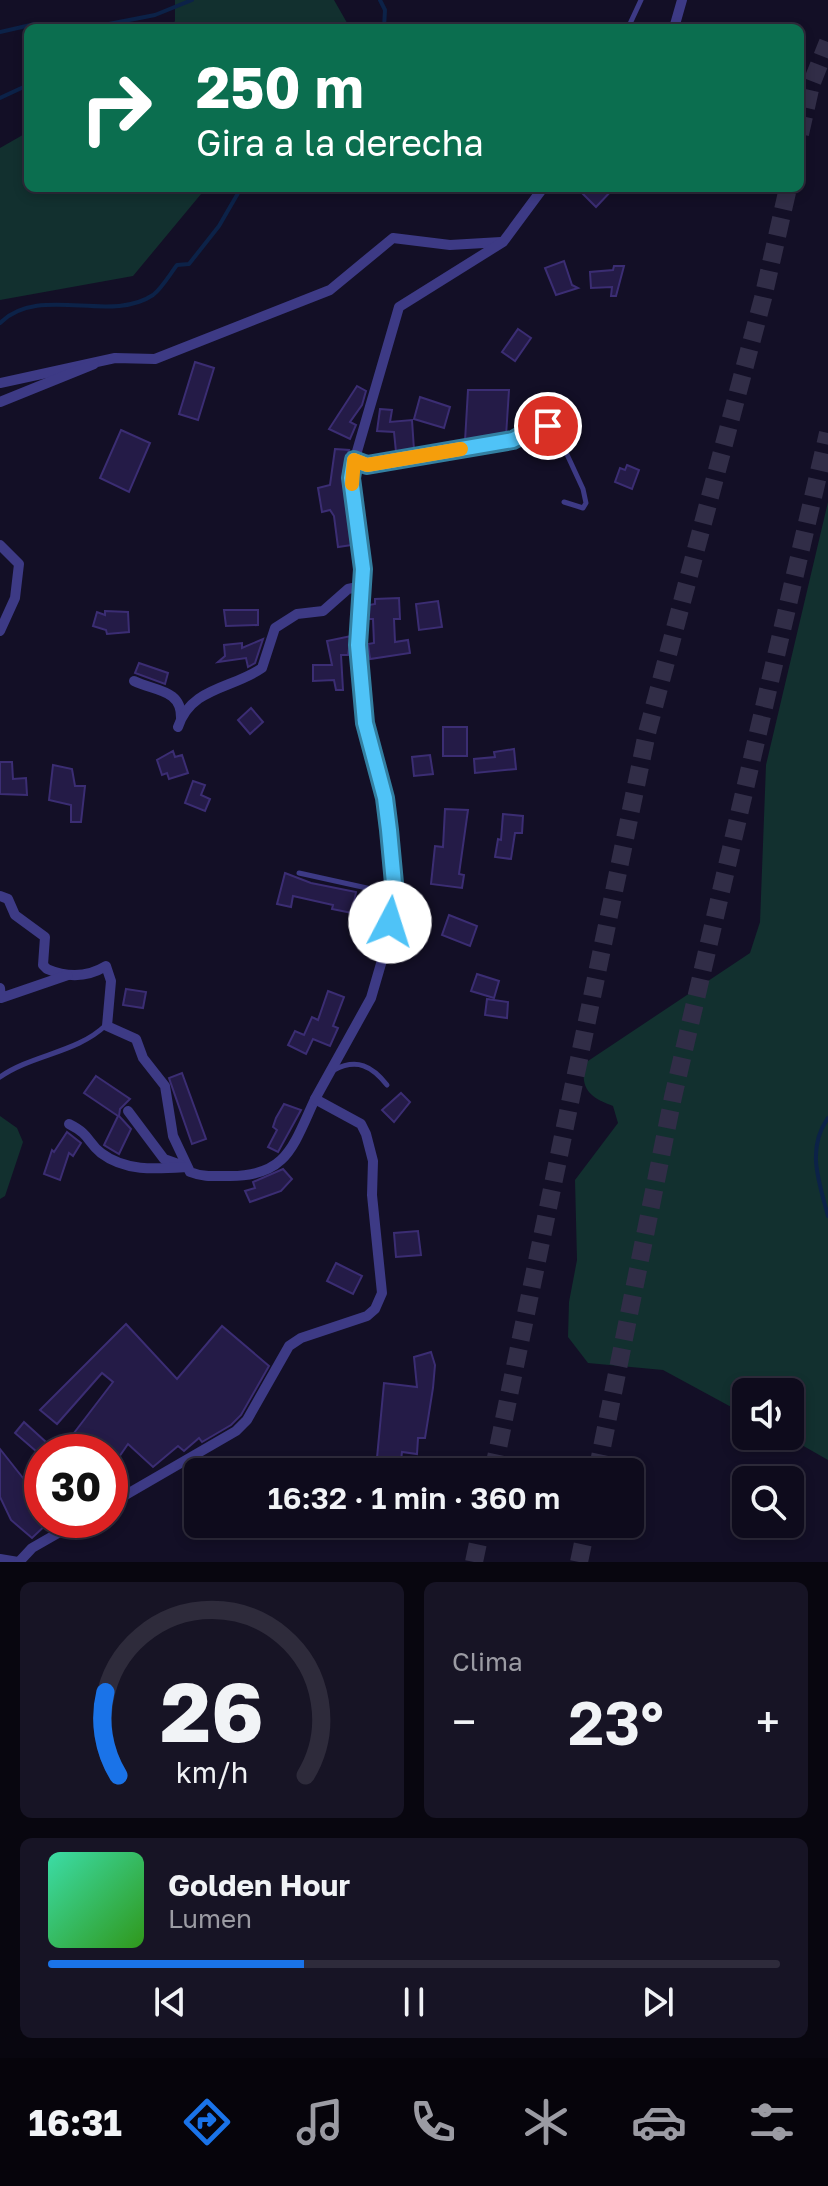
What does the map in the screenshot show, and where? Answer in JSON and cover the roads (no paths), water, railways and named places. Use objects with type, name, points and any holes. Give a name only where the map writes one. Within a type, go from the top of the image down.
[{"type":"street","points":[[675,24],[682,0]]},
{"type":"street","points":[[128,1111],[164,1159],[200,1175],[264,1173],[287,1156],[371,998],[385,950],[395,894],[385,798],[363,711],[358,645],[362,586],[351,478],[354,460],[399,307],[503,242],[540,192]]},
{"type":"street","points":[[0,383],[76,364],[155,359],[318,296],[340,283],[393,238],[450,245],[503,242]]},
{"type":"street","points":[[0,402],[103,360]]},
{"type":"street","points":[[0,545],[19,564],[15,598],[0,631]]},
{"type":"street","points":[[134,681],[168,692],[181,709],[180,723],[204,692],[262,668],[275,628],[297,614],[323,611],[348,589],[362,586]]},
{"type":"street","points":[[0,896],[8,899],[15,915],[45,937],[43,965],[50,971],[92,974],[106,966],[111,981],[110,1030],[136,1039],[143,1058],[165,1086],[173,1136],[187,1167]]},
{"type":"street","points":[[0,988],[1,998],[70,974]]},
{"type":"street","points":[[128,1493],[242,1426],[294,1342],[367,1316],[379,1302],[382,1293],[372,1195],[373,1161],[366,1134],[361,1124],[315,1099]]},
{"type":"street","points":[[69,1124],[87,1133],[98,1151],[130,1168],[187,1167]]},
{"type":"street","points":[[0,1559],[18,1562],[32,1548],[50,1538]]},
{"type":"lane","points":[[630,24],[641,0]]},
{"type":"lane","points":[[354,460],[367,465],[513,440],[538,426],[548,426],[558,435],[586,494],[583,508],[564,502]]},
{"type":"lane","points":[[299,873],[395,894]]},
{"type":"lane","points":[[0,1077],[18,1064],[91,1041],[109,1022]]},
{"type":"lane","points":[[330,1072],[342,1066],[364,1064],[373,1068],[387,1085]]},
{"type":"waterway","points":[[109,24],[155,15],[192,0]]},
{"type":"waterway","points":[[380,0],[385,10],[384,24]]},
{"type":"waterway","points":[[0,32],[24,27]]},
{"type":"waterway","points":[[0,98],[24,87]]},
{"type":"waterway","points":[[0,323],[16,312],[34,306],[116,306],[136,303],[153,295],[177,265],[189,264],[219,226],[239,192]]},
{"type":"waterway","points":[[828,1118],[821,1130],[816,1154],[818,1178],[828,1216]]},
{"type":"tunnel","points":[[804,116],[811,85],[828,42]]},
{"type":"tunnel","points":[[496,1458],[647,733],[763,298],[787,192]]},
{"type":"tunnel","points":[[600,1458],[673,1097],[828,433]]},
{"type":"tunnel","points":[[474,1562],[479,1538]]},
{"type":"tunnel","points":[[579,1562],[584,1538]]}]
